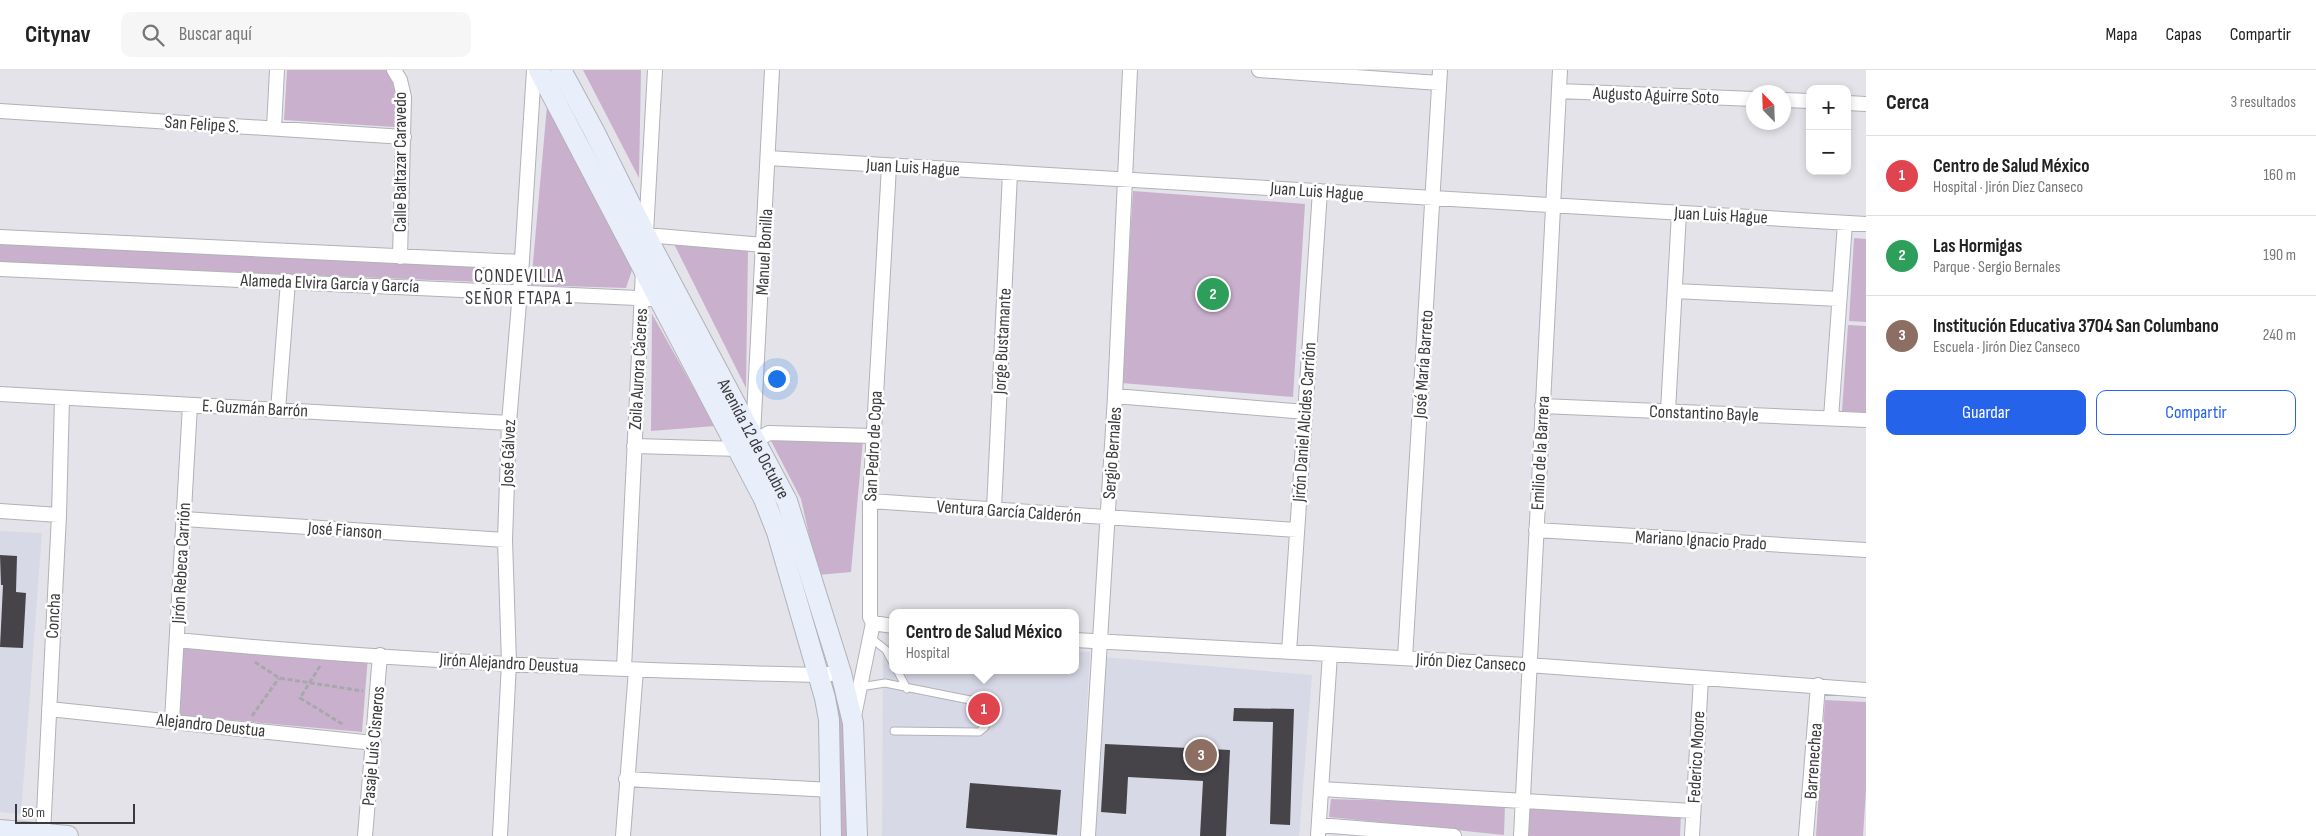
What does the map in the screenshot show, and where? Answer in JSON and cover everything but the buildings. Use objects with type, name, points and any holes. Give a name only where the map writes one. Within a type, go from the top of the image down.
[{"type":"main road","name":"Avenida 12 de Octubre","points":[[539,70],[643,268],[650,299],[750,441],[764,499],[776,532],[818,675],[829,720],[831,836]]},
{"type":"main road","name":"Avenida 12 de Octubre","points":[[561,70],[594,131],[750,441],[790,509],[841,673],[853,723],[857,836]]},
{"type":"main road","points":[[0,830],[66,836]]},
{"type":"street","points":[[274,128],[277,70]]},
{"type":"street","name":"Calle Baltazar Caravedo","points":[[394,70],[400,80],[404,97],[400,257]]},
{"type":"street","name":"José Gálvez","points":[[500,836],[509,663],[505,540],[509,423],[520,291],[534,70]]},
{"type":"street","points":[[643,268],[655,70]]},
{"type":"street","name":"Manuel Bonilla","points":[[750,441],[764,245],[772,70]]},
{"type":"street","name":"Sergio Bernales","points":[[1088,836],[1115,396],[1130,70]]},
{"type":"street","points":[[1259,70],[1440,76]]},
{"type":"street","name":"Emilio de la Barrera","points":[[1521,836],[1528,665],[1560,70]]},
{"type":"street","name":"José María Barreto","points":[[1405,658],[1440,76]]},
{"type":"street","name":"Augusto Aguirre Soto","points":[[1559,91],[1746,99]]},
{"type":"street","points":[[1791,101],[1806,102]]},
{"type":"street","points":[[1851,103],[1866,104]]},
{"type":"street","name":"San Felipe S.","points":[[0,111],[404,137]]},
{"type":"street","name":"Juan Luis Hague","points":[[768,158],[1866,224]]},
{"type":"street","name":"San Pedro de Copa","points":[[853,723],[873,623],[870,616],[870,501],[889,166]]},
{"type":"street","name":"Jorge Bustamante","points":[[994,509],[1010,173]]},
{"type":"street","name":"Jirón Daniel Alcides Carrión","points":[[1289,652],[1320,191]]},
{"type":"street","points":[[1668,412],[1679,213]]},
{"type":"street","points":[[1831,418],[1845,223]]},
{"type":"street","points":[[646,235],[764,245]]},
{"type":"street","name":"Alameda Elvira García y García","points":[[0,237],[521,262]]},
{"type":"street","name":"Alameda Elvira García y García","points":[[0,269],[520,291],[650,299]]},
{"type":"street","points":[[278,410],[288,281]]},
{"type":"street","points":[[1675,291],[1839,299]]},
{"type":"street","name":"Zoila Aurora Cáceres","points":[[623,836],[630,669],[634,446],[650,299]]},
{"type":"street","name":"E. Guzmán Barrón","points":[[0,394],[509,423]]},
{"type":"street","points":[[1115,396],[1305,412]]},
{"type":"street","name":"Concha","points":[[43,834],[59,515],[62,398]]},
{"type":"street","name":"Jirón Rebeca Carrión","points":[[172,722],[190,405]]},
{"type":"street","name":"Constantino Bayle","points":[[1542,406],[1866,420]]},
{"type":"street","points":[[634,446],[750,441],[769,433],[873,436]]},
{"type":"street","name":"Ventura García Calderón","points":[[870,501],[1297,530]]},
{"type":"street","points":[[0,511],[59,515]]},
{"type":"street","name":"José Fianson","points":[[184,519],[505,540]]},
{"type":"street","name":"Mariano Ignacio Prado","points":[[1536,530],[1866,550]]},
{"type":"street","points":[[873,623],[889,625]]},
{"type":"street","name":"Jirón Alejandro Deustua","points":[[177,640],[328,653],[509,663],[818,675],[841,673]]},
{"type":"street","name":"Jirón Diez Canseco","points":[[1079,640],[1528,665],[1866,690]]},
{"type":"street","points":[[1330,654],[1318,830],[1454,836]]},
{"type":"street","name":"Pasaje Luís Cisneros","points":[[365,836],[380,655]]},
{"type":"street","name":"Federico Moore","points":[[1692,836],[1701,678]]},
{"type":"street","name":"Barrenechea","points":[[1806,836],[1818,685]]},
{"type":"street","name":"Alejandro Deustua","points":[[49,709],[374,743]]},
{"type":"street","points":[[626,779],[831,790]]},
{"type":"street","points":[[1321,790],[1694,811]]},
{"type":"lane","points":[[870,637],[886,650],[889,656]]},
{"type":"lane","points":[[899,674],[907,689]]},
{"type":"lane","points":[[860,687],[885,683],[907,689],[979,700],[985,703],[987,709],[984,727],[979,732],[894,731]]},
{"type":"path","points":[[328,653],[300,698],[346,726]]},
{"type":"path","points":[[242,728],[279,678],[365,692]]},
{"type":"shaded area","points":[[287,70],[388,70],[398,91],[400,124],[394,127],[284,120]]},
{"type":"shaded area","points":[[583,70],[641,70],[639,178]]},
{"type":"shaded area","points":[[547,106],[633,267],[626,288],[531,285]]},
{"type":"shaded area","points":[[1133,191],[1305,204],[1293,397],[1121,383]]},
{"type":"shaded area","points":[[1854,238],[1866,239],[1866,322],[1849,321]]},
{"type":"shaded area","points":[[672,240],[748,249],[746,388]]},
{"type":"shaded area","points":[[0,243],[506,267],[507,283],[0,263]]},
{"type":"shaded area","points":[[652,314],[715,426],[651,431]]},
{"type":"shaded area","points":[[1848,325],[1866,326],[1866,413],[1842,411]]},
{"type":"shaded area","points":[[769,437],[863,440],[851,572],[818,575],[801,499]]},
{"type":"shaded area","points":[[0,531],[42,533],[21,814],[0,812]]},
{"type":"shaded area","points":[[889,643],[889,674],[1079,674],[1079,651],[1090,652],[1080,836],[882,836],[883,652]]},
{"type":"shaded area","points":[[181,646],[368,656],[362,732],[176,715]]},
{"type":"shaded area","points":[[1103,657],[1312,675],[1299,836],[1093,836]]},
{"type":"shaded area","points":[[831,687],[836,687],[843,712],[849,836],[836,836]]},
{"type":"shaded area","points":[[1825,700],[1866,702],[1866,790],[1863,836],[1816,836]]},
{"type":"shaded area","points":[[1331,799],[1505,804],[1504,835],[1329,817]]},
{"type":"shaded area","points":[[1527,805],[1681,814],[1680,836],[1527,836]]},
{"type":"place","name":"Las Hormigas","points":[[1213,294]]},
{"type":"place","name":"Centro de Salud México","points":[[984,709]]},
{"type":"place","name":"Institución Educativa 3704 San Columbano","points":[[1201,755]]},
{"type":"district","name":"CONDEVILLA SEÑOR ETAPA 1","points":[[519,286]]}]
